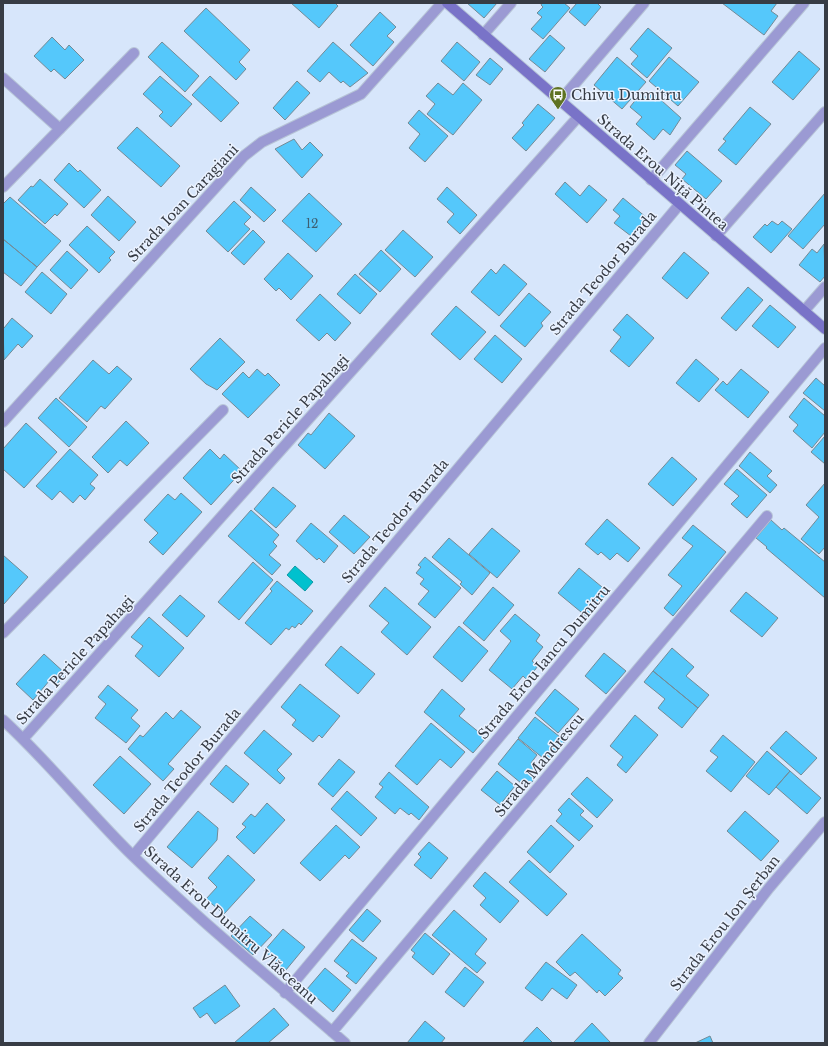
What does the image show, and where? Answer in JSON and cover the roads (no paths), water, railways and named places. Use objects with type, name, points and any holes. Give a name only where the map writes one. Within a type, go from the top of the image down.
[{"type":"street","name":"Strada Ioan Caragiani","points":[[3,422],[244,156],[262,142],[361,94],[442,3]]},
{"type":"street","name":"Strada Erou Niță Pintea","points":[[447,3],[679,205],[825,329]]},
{"type":"street","points":[[483,35],[511,3]]},
{"type":"street","points":[[560,101],[644,3]]},
{"type":"street","points":[[651,180],[804,3]]},
{"type":"street","points":[[3,187],[134,53]]},
{"type":"street","points":[[3,78],[60,129]]},
{"type":"street","points":[[716,236],[825,112]]},
{"type":"street","name":"Strada Pericle Papahagi","points":[[24,739],[578,117]]},
{"type":"street","name":"Strada Teodor Burada","points":[[133,856],[679,205]]},
{"type":"street","points":[[804,311],[825,287]]},
{"type":"street","name":"Strada Erou Iancu Dumitru","points":[[285,993],[825,348]]},
{"type":"street","points":[[3,633],[223,410]]},
{"type":"street","name":"Strada Mandrescu","points":[[332,1032],[767,516]]},
{"type":"street","name":"Strada Erou Dumitru Vlăsceanu","points":[[3,720],[24,739],[133,856],[232,948],[345,1043]]},
{"type":"street","name":"Strada Erou Ion Șerban","points":[[649,1043],[769,888],[825,822]]},
{"type":"water","points":[[295,566],[313,582],[305,591],[287,575]]},
{"type":"place","name":"Chivu Dumitru","points":[[558,110]]}]
